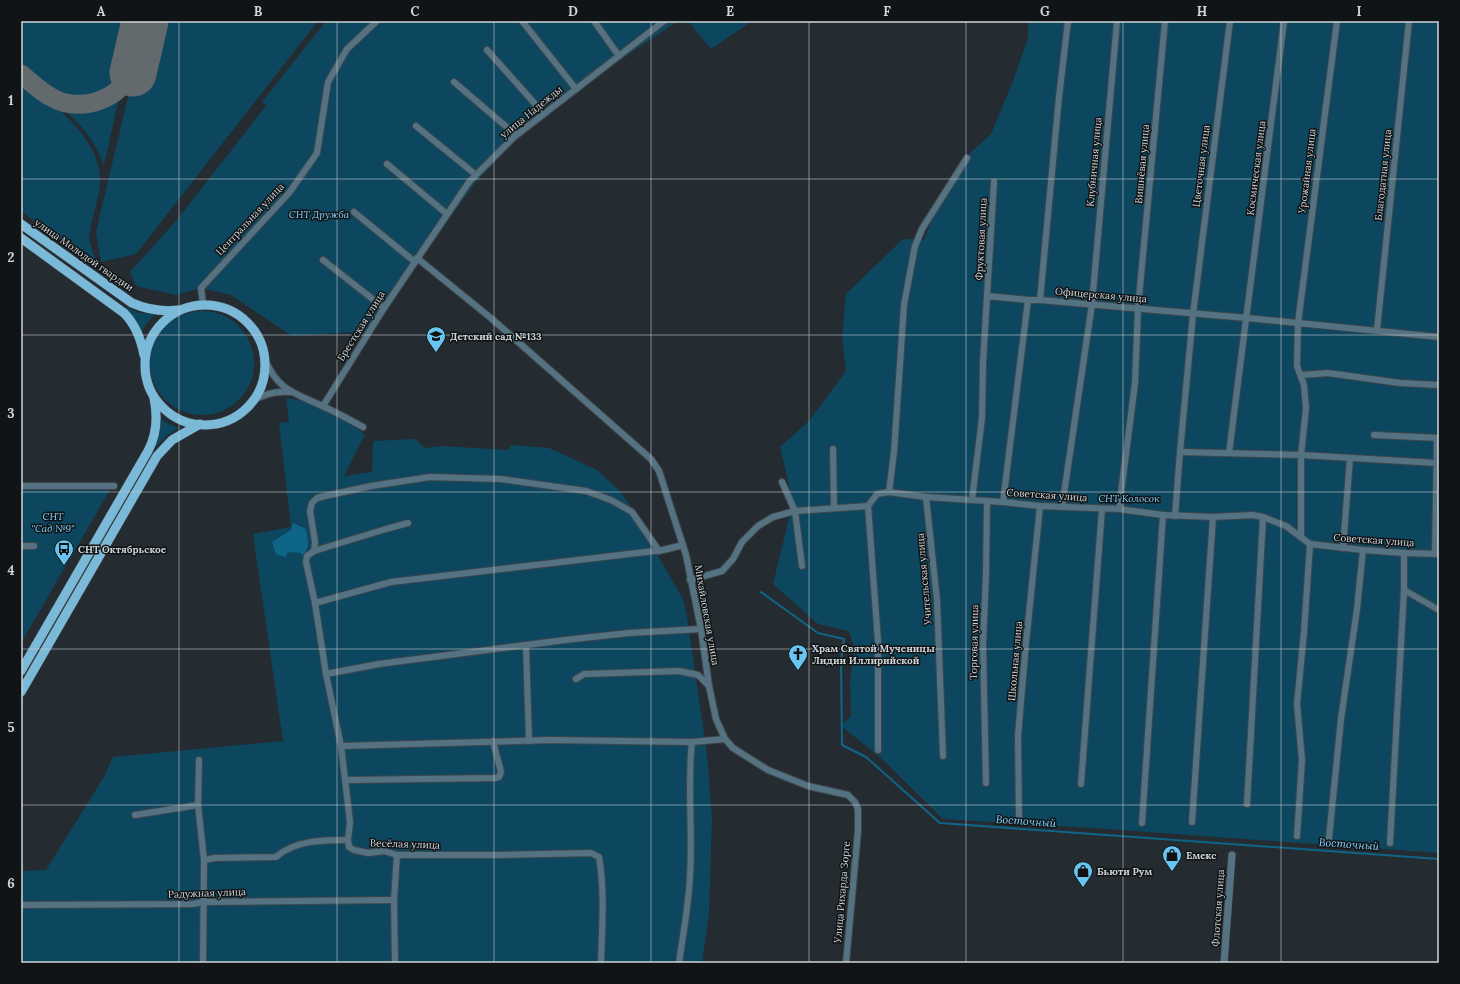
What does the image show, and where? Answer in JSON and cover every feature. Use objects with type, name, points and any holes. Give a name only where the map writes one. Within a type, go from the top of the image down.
[{"type":"main road","name":"улица Молодой гвардии","points":[[21,224],[132,303],[146,308],[181,309]]},
{"type":"main road","points":[[21,238],[124,313],[131,321],[137,331],[143,348],[146,374],[154,395],[156,412],[156,430],[153,442],[148,452],[21,671]]},
{"type":"main road","points":[[145,359],[148,344],[155,331],[165,320],[181,309],[203,304],[226,308],[245,319],[259,337],[265,359],[263,381],[253,401],[242,412],[229,420],[215,424],[189,422],[175,416],[163,407],[154,395]]},
{"type":"main road","points":[[21,692],[156,456],[172,440],[200,424]]},
{"type":"street","name":"Центральная улица","points":[[203,304],[200,288],[288,194],[317,153],[328,82],[347,49],[377,21]]},
{"type":"street","points":[[522,21],[576,88]]},
{"type":"street","points":[[594,21],[619,56]]},
{"type":"street","name":"улица Надежды","points":[[416,260],[470,182],[516,135],[664,21]]},
{"type":"street","name":"Офицерская улица","points":[[1068,21],[1059,97],[1040,300],[1377,330],[1439,337]]},
{"type":"street","name":"Клубничная улица","points":[[1062,507],[1092,304],[1117,21]]},
{"type":"street","name":"Вишнёвая улица","points":[[1119,509],[1135,383],[1138,308],[1165,21]]},
{"type":"street","name":"Цветочная улица","points":[[1175,516],[1193,314],[1230,21]]},
{"type":"street","name":"Космическая улица","points":[[1229,453],[1284,21]]},
{"type":"street","name":"Урожайная улица","points":[[1301,536],[1301,455],[1306,408],[1304,385],[1297,366],[1298,323],[1337,21]]},
{"type":"street","name":"Благодатная улица","points":[[1377,330],[1409,21]]},
{"type":"street","points":[[487,50],[544,114]]},
{"type":"street","points":[[454,82],[516,135]]},
{"type":"street","points":[[416,126],[476,175]]},
{"type":"street","points":[[878,750],[878,641],[868,506],[877,494],[889,492],[894,452],[904,304],[915,246],[922,229],[967,158]]},
{"type":"street","points":[[387,164],[447,214]]},
{"type":"street","name":"Фруктовая улица","points":[[972,500],[982,418],[983,363],[994,182]]},
{"type":"street","name":"Михайловская улица","points":[[354,212],[492,319],[651,459],[659,471],[683,545],[701,628],[709,686],[716,719],[725,739]]},
{"type":"street","points":[[323,260],[384,308]]},
{"type":"street","name":"Брестская улица","points":[[323,406],[384,308],[416,260]]},
{"type":"street","points":[[987,296],[1040,300]]},
{"type":"street","points":[[1003,502],[1028,300]]},
{"type":"street","points":[[265,359],[274,376],[291,392],[323,406],[363,428]]},
{"type":"street","points":[[1301,375],[1328,374],[1400,383],[1439,385]]},
{"type":"street","points":[[253,401],[268,394],[282,391],[291,392]]},
{"type":"street","points":[[1374,435],[1438,438],[1436,463],[1437,554]]},
{"type":"street","points":[[833,449],[834,507]]},
{"type":"street","points":[[1180,452],[1301,455],[1436,463]]},
{"type":"street","points":[[1343,548],[1350,458]]},
{"type":"street","points":[[314,551],[315,542],[310,511],[312,504],[318,498],[371,486],[430,477],[501,479],[586,491],[611,500],[632,512],[659,551]]},
{"type":"street","points":[[782,482],[795,511],[802,566]]},
{"type":"street","points":[[21,486],[114,486]]},
{"type":"street","name":"Советская улица","points":[[889,492],[926,497],[1040,506],[1119,509],[1175,516],[1214,517],[1246,515],[1263,517],[1286,526],[1310,544],[1364,550],[1437,554]]},
{"type":"street","name":"Учительская улица","points":[[926,497],[937,600],[943,756]]},
{"type":"street","name":"Торговая улица","points":[[986,783],[983,644],[987,501]]},
{"type":"street","points":[[690,580],[722,571],[733,559],[742,542],[758,526],[773,517],[795,511],[834,507],[868,506]]},
{"type":"street","name":"Школьная улица","points":[[1019,819],[1018,736],[1040,506]]},
{"type":"street","points":[[1081,784],[1102,509]]},
{"type":"street","points":[[1142,823],[1163,515]]},
{"type":"street","points":[[1192,822],[1214,517]]},
{"type":"street","points":[[1247,804],[1263,517]]},
{"type":"street","points":[[204,860],[215,858],[276,857],[285,849],[316,840],[348,840],[350,822],[346,780],[341,746],[326,674],[306,562],[307,556],[314,551],[408,523]]},
{"type":"street","points":[[1297,836],[1302,760],[1297,704],[1310,544]]},
{"type":"street","points":[[314,603],[391,582],[659,551],[683,545]]},
{"type":"street","points":[[21,546],[34,546]]},
{"type":"street","points":[[1329,838],[1341,720],[1364,550]]},
{"type":"street","points":[[1390,842],[1404,590],[1404,553]]},
{"type":"street","points":[[1404,590],[1439,610]]},
{"type":"street","points":[[326,674],[379,664],[526,645],[629,633],[701,628]]},
{"type":"street","points":[[526,645],[529,741]]},
{"type":"street","points":[[576,679],[584,674],[679,671],[698,675],[709,686]]},
{"type":"street","points":[[341,746],[493,741],[692,742],[725,739]]},
{"type":"street","name":"Улица Рихарда Зорге","points":[[725,739],[733,748],[768,770],[808,786],[848,795],[855,802],[858,809],[858,823],[846,963]]},
{"type":"street","points":[[346,780],[495,778],[499,776],[500,772],[493,741]]},
{"type":"street","points":[[679,963],[690,875],[691,803],[689,766],[692,742]]},
{"type":"street","points":[[199,760],[198,805],[204,860],[203,963]]},
{"type":"street","points":[[135,816],[198,805]]},
{"type":"street","name":"Весёлая улица","points":[[348,840],[349,846],[354,850],[368,853],[384,851],[397,855],[592,853],[599,857],[601,872],[601,963]]},
{"type":"street","points":[[395,963],[394,900],[397,855]]},
{"type":"street","name":"Флотская улица","points":[[1224,963],[1232,855]]},
{"type":"street","name":"Радужная улица","points":[[21,905],[193,904],[203,902],[394,900]]},
{"type":"green space","points":[[21,21],[137,21],[130,57],[120,80],[113,89],[104,96],[92,100],[78,101],[63,99],[47,89],[21,67]]},
{"type":"green space","points":[[146,21],[318,21],[136,254],[101,262],[96,232]]},
{"type":"green space","name":"СНТ Дружба","points":[[326,21],[678,21],[541,113],[475,183],[368,331],[292,336],[231,295],[201,288],[176,295],[136,286],[130,272],[176,221],[266,106],[262,102]]},
{"type":"green space","points":[[688,21],[752,21],[711,49]]},
{"type":"green space","name":"СНТ Колосок","points":[[1028,21],[1439,21],[1439,853],[1093,828],[943,819],[880,757],[841,726],[851,716],[850,682],[854,647],[849,631],[818,624],[773,584],[793,502],[780,447],[809,421],[846,371],[842,337],[846,294],[903,239],[924,240],[943,192],[966,157],[991,134],[1013,81],[1028,38]]},
{"type":"green space","points":[[21,80],[61,111],[84,137],[93,151],[98,167],[100,183],[98,199],[89,237],[96,261],[85,258],[21,211]]},
{"type":"green space","points":[[120,93],[104,165],[96,147],[86,132],[60,106],[85,109],[92,108],[105,103]]},
{"type":"green space","points":[[125,307],[139,313],[155,314],[146,324],[140,335],[123,309]]},
{"type":"green space","points":[[202,311],[222,315],[239,326],[250,343],[254,363],[250,383],[239,400],[222,411],[202,415],[182,411],[165,400],[154,383],[150,363],[154,343],[165,326],[182,315]]},
{"type":"green space","points":[[286,398],[304,401],[341,419],[365,434],[344,476],[372,472],[373,441],[415,439],[425,448],[442,446],[508,450],[511,445],[549,448],[597,470],[620,491],[629,504],[635,521],[655,551],[683,599],[687,617],[707,754],[712,818],[709,913],[702,963],[21,963],[21,871],[46,870],[104,777],[113,757],[283,741],[253,534],[291,527],[279,423],[289,422]]},
{"type":"green space","points":[[158,416],[167,423],[179,428],[166,436],[155,448],[152,447]]},
{"type":"green space","name":"СНТ \"Сад №9\"","points":[[21,485],[111,488],[21,643]]},
{"type":"shaded area","points":[[293,523],[306,529],[308,543],[307,550],[303,556],[301,553],[288,552],[285,557],[276,554],[272,542],[291,530]]},
{"type":"waterway","name":"Восточный","points":[[761,592],[818,633],[844,639],[841,661],[842,745],[866,757],[940,823],[1439,859]]},
{"type":"taxiway","points":[[21,74],[39,89],[58,101],[81,104],[97,102],[111,95],[120,88],[133,73]]},
{"type":"runway","points":[[133,73],[145,21]]},
{"type":"place","name":"Детский сад №133","points":[[436,353]]},
{"type":"place","name":"СНТ Октябрьское","points":[[64,566]]},
{"type":"place","name":"Храм Святой Мученицы Лидии Иллирийской","points":[[798,671]]},
{"type":"place","name":"Емекс","points":[[1172,872]]},
{"type":"place","name":"Бьюти Рум","points":[[1083,888]]}]
